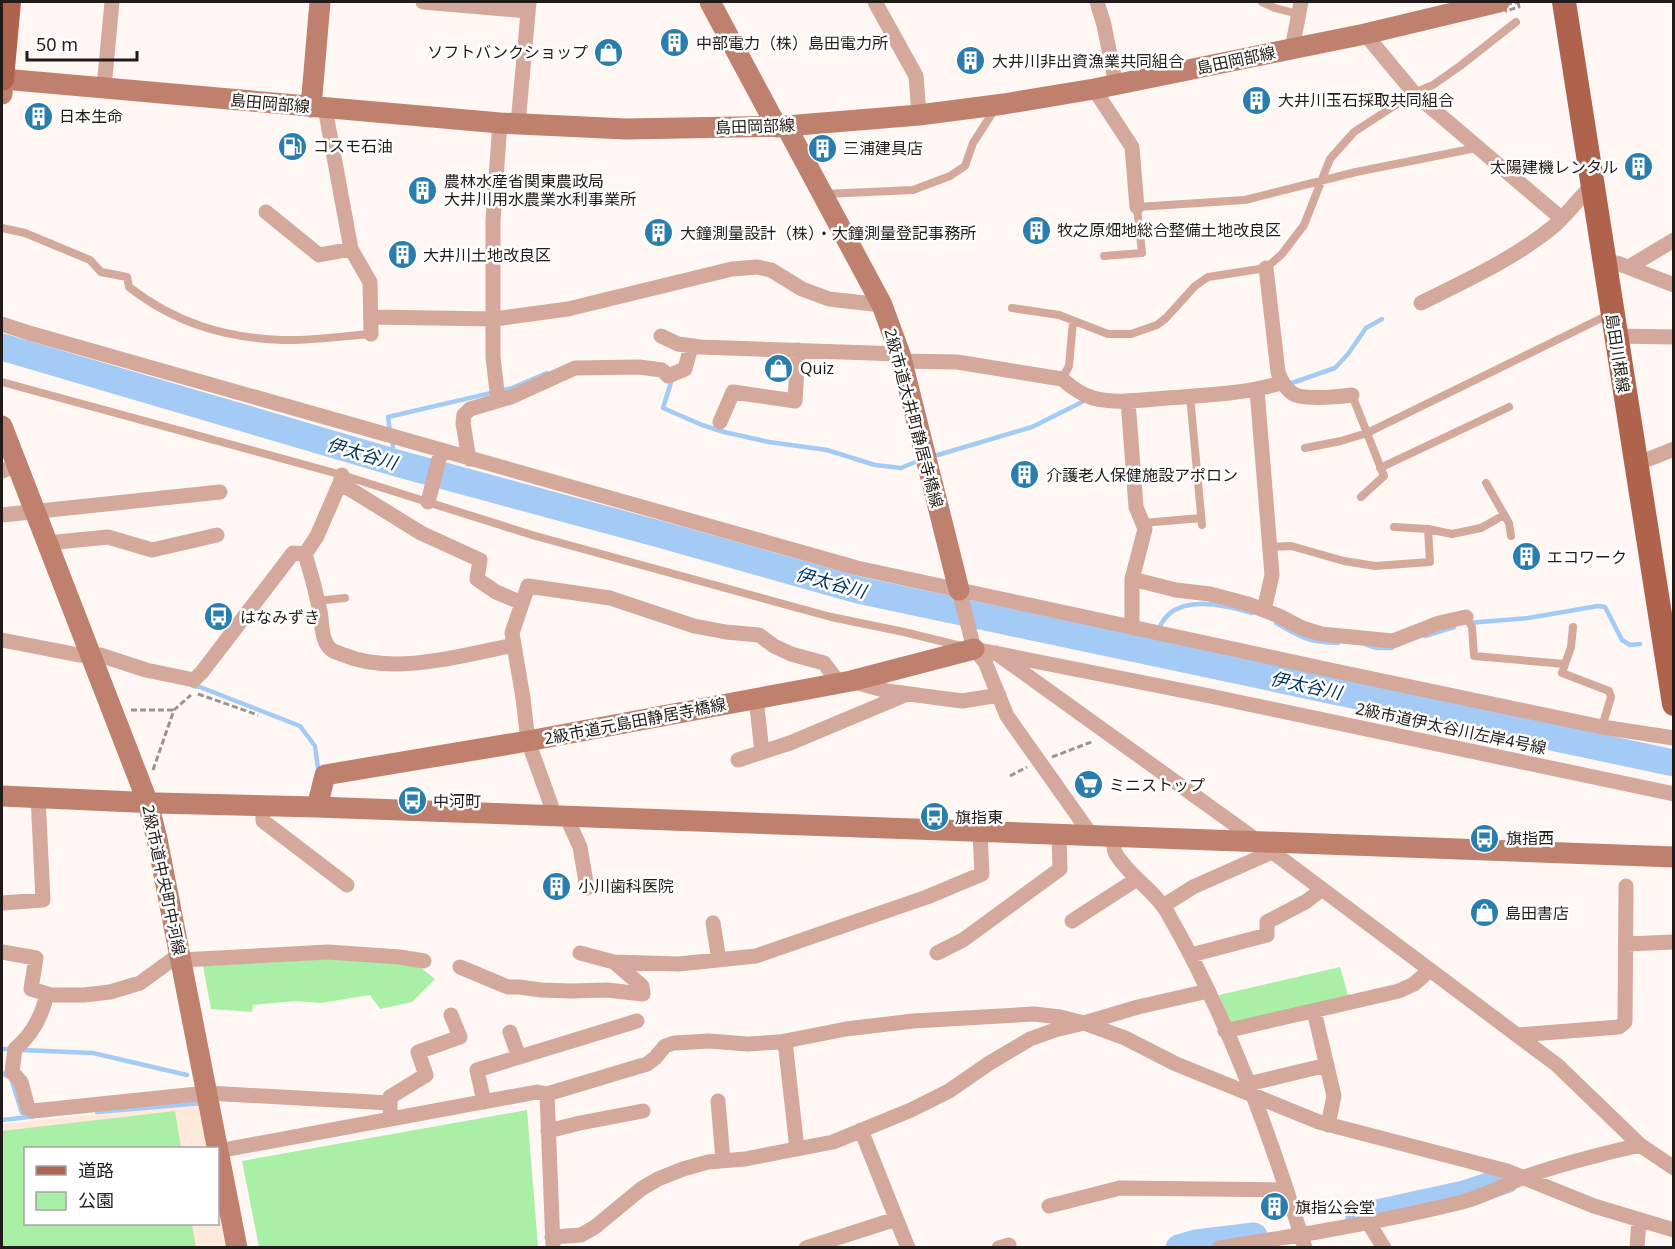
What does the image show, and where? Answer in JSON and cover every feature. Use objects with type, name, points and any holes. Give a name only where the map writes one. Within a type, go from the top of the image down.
[{"type":"main road","points":[[2,84],[9,2]]},
{"type":"main road","name":"島田川根線","points":[[1564,2],[1635,462],[1663,594],[1674,704]]},
{"type":"street","points":[[104,88],[112,2]]},
{"type":"street","points":[[320,2],[318,107],[351,249],[370,282],[371,334]]},
{"type":"street","points":[[423,2],[528,6],[493,220],[493,357],[498,400]]},
{"type":"street","name":"2級市道大井町静居寺橋線","points":[[710,2],[882,305],[901,357],[960,593]]},
{"type":"street","points":[[878,2],[916,76],[919,115]]},
{"type":"street","points":[[1097,2],[1116,85]]},
{"type":"street","name":"島田岡部線","points":[[2,84],[104,88],[509,123],[627,129],[781,126],[919,115],[1094,89],[1365,34],[1499,2]]},
{"type":"street","points":[[1292,49],[1299,8]]},
{"type":"street","points":[[1365,34],[1414,93],[1561,218]]},
{"type":"street","points":[[1094,89],[1132,147],[1137,207]]},
{"type":"street","points":[[1421,303],[1492,267],[1547,230],[1592,185]]},
{"type":"street","points":[[266,212],[318,255],[351,249]]},
{"type":"street","points":[[1629,267],[1674,240]]},
{"type":"street","points":[[1604,264],[1617,263],[1674,285]]},
{"type":"street","points":[[371,317],[494,319],[568,309],[732,269],[757,267],[771,270],[802,289],[829,299],[882,305]]},
{"type":"street","points":[[1266,268],[1281,383],[1298,396],[1353,395]]},
{"type":"street","points":[[2,324],[857,568],[960,593],[1602,726],[1674,738]]},
{"type":"street","points":[[1613,325],[1674,337]]},
{"type":"street","points":[[661,336],[678,344],[692,346],[798,350],[957,362],[1062,379],[1074,389],[1107,401],[1228,394],[1257,390],[1281,383]]},
{"type":"street","points":[[469,459],[463,423],[464,415],[470,408],[511,397],[575,368],[639,367],[662,370],[668,375],[685,369],[692,346]]},
{"type":"street","points":[[720,422],[733,392],[795,401],[798,350]]},
{"type":"street","points":[[1257,390],[1272,575],[1264,610]]},
{"type":"street","points":[[1128,401],[1136,507],[1145,530],[1132,579],[1132,628]]},
{"type":"street","name":"2級市道中央町中河線","points":[[2,426],[9,468],[35,512],[146,799],[157,839],[217,1147]]},
{"type":"street","points":[[1635,462],[1674,449]]},
{"type":"street","points":[[428,502],[441,451]]},
{"type":"street","points":[[514,645],[437,660],[384,665],[357,661],[331,650],[324,640],[305,554],[317,536],[341,479],[421,533],[480,560],[477,579],[496,592],[522,603]]},
{"type":"street","points":[[2,515],[220,492]]},
{"type":"street","points":[[47,543],[108,537],[152,550],[217,535]]},
{"type":"street","points":[[2,640],[79,654],[100,655],[146,670],[194,680],[294,552],[305,554]]},
{"type":"street","points":[[1132,579],[1248,604],[1321,634],[1393,641],[1439,623],[1466,617]]},
{"type":"street","points":[[587,888],[580,847],[559,811],[528,741],[512,633],[528,586],[610,598],[694,626],[759,635],[790,654],[824,663],[845,682],[887,691],[962,701],[999,695]]},
{"type":"street","points":[[960,593],[973,646],[985,662],[1006,716],[1092,836]]},
{"type":"street","name":"2級市道伊太谷川左岸4号線","points":[[973,646],[996,653],[1674,794]]},
{"type":"street","name":"2級市道元島田静居寺橋線","points":[[317,807],[325,775],[528,741],[845,682],[973,646]]},
{"type":"street","points":[[996,653],[1265,847],[1518,1035],[1557,1065],[1640,1145],[1674,1168]]},
{"type":"street","points":[[738,760],[790,743],[907,694]]},
{"type":"street","points":[[756,698],[762,752]]},
{"type":"street","points":[[2,796],[146,799],[263,806],[559,811],[1113,837],[1265,847],[1674,857]]},
{"type":"street","points":[[2,903],[42,900],[38,797]]},
{"type":"street","points":[[263,806],[263,821],[347,885]]},
{"type":"street","points":[[580,953],[614,962],[679,964],[756,956],[927,897],[982,874],[980,832]]},
{"type":"street","points":[[937,953],[963,940],[1060,869],[1059,835]]},
{"type":"street","points":[[1113,837],[1114,853],[1163,906],[1191,955],[1208,991],[1251,1089],[1303,1241]]},
{"type":"street","points":[[1163,906],[1265,847]]},
{"type":"street","points":[[1072,921],[1137,879]]},
{"type":"street","points":[[1518,1035],[1619,1027],[1625,1022],[1626,886]]},
{"type":"street","points":[[1191,955],[1267,934],[1266,922],[1307,901],[1322,889]]},
{"type":"street","points":[[713,923],[719,960]]},
{"type":"street","points":[[1626,944],[1674,942]]},
{"type":"street","points":[[2,952],[36,958],[31,989],[46,993],[84,995],[110,992],[140,983],[180,957],[328,952],[424,961]]},
{"type":"street","points":[[460,967],[508,987],[571,991],[607,990],[643,994],[642,986],[614,962]]},
{"type":"street","points":[[1225,1031],[1399,991],[1414,984],[1430,970]]},
{"type":"street","points":[[547,1094],[552,1242],[581,1235],[595,1227],[641,1189],[683,1168],[833,1142],[911,1110],[950,1091],[988,1064],[1030,1039],[1138,1006],[1208,991]]},
{"type":"street","points":[[46,993],[44,1008],[26,1040],[15,1049],[7,1075],[21,1082],[28,1108],[33,1111],[207,1093],[390,1103]]},
{"type":"street","points":[[1314,1011],[1334,1096],[1328,1125]]},
{"type":"street","points":[[219,1151],[537,1092],[547,1094],[647,1064],[665,1046],[674,1043],[709,1041],[747,1044],[785,1041],[846,1029],[913,1021],[1034,1014],[1084,1023],[1125,1038],[1176,1064],[1251,1089],[1328,1125],[1507,1171],[1594,1206],[1674,1230]]},
{"type":"street","points":[[390,1119],[390,1097],[426,1075],[418,1052],[460,1037],[452,1016]]},
{"type":"street","points":[[484,1102],[477,1070],[637,1021]]},
{"type":"street","points":[[510,1032],[519,1057]]},
{"type":"street","points":[[785,1041],[797,1149]]},
{"type":"street","points":[[1251,1089],[1327,1065]]},
{"type":"street","points":[[718,1101],[723,1161]]},
{"type":"street","points":[[548,1131],[643,1111]]},
{"type":"street","points":[[861,1130],[908,1248]]},
{"type":"street","points":[[1219,1248],[1303,1241],[1368,1222],[1465,1201],[1524,1178],[1640,1145]]},
{"type":"street","name":"2級市道中央町中河線","points":[[219,1156],[237,1248]]},
{"type":"street","points":[[1049,1206],[1120,1188],[1286,1190]]},
{"type":"street","points":[[806,1248],[896,1219]]},
{"type":"street","points":[[1637,1248],[1640,1220]]},
{"type":"street","points":[[1368,1222],[1384,1248]]},
{"type":"lane","points":[[1262,2],[1275,8],[1299,8]]},
{"type":"lane","points":[[1011,308],[1059,315],[1108,334],[1131,334],[1157,325],[1195,286],[1208,277],[1266,268],[1282,254],[1304,225],[1330,159],[1354,132],[1414,93],[1433,85],[1516,21]]},
{"type":"lane","points":[[821,194],[913,190],[950,176],[965,166],[973,143],[998,105]]},
{"type":"lane","points":[[1104,256],[1142,253],[1137,207],[1245,200],[1356,172],[1477,147]]},
{"type":"lane","points":[[2,228],[25,233],[90,260],[101,272],[127,277],[129,287],[148,303],[203,328],[240,337],[285,340],[371,334]]},
{"type":"lane","points":[[1062,379],[1069,366],[1073,321]]},
{"type":"lane","points":[[1305,448],[1367,433],[1613,325]]},
{"type":"lane","points":[[2,382],[428,502],[532,535],[831,617],[973,646]]},
{"type":"lane","points":[[1353,395],[1384,476],[1361,497]]},
{"type":"lane","points":[[1142,523],[1201,521],[1190,396]]},
{"type":"lane","points":[[1380,468],[1509,407]]},
{"type":"lane","points":[[1486,483],[1509,523],[1511,536]]},
{"type":"lane","points":[[1394,527],[1428,529],[1452,534],[1481,528],[1504,515]]},
{"type":"lane","points":[[1269,547],[1291,546],[1344,561],[1375,566],[1430,562],[1428,529]]},
{"type":"lane","points":[[317,601],[345,598]]},
{"type":"lane","points":[[1466,617],[1472,627],[1474,656],[1565,664]]},
{"type":"lane","points":[[1573,627],[1571,647],[1562,673],[1609,691],[1611,697],[1602,726]]},
{"type":"path","points":[[146,799],[174,710],[194,692],[258,715]]},
{"type":"path","points":[[113,710],[174,710]]},
{"type":"path","points":[[1010,776],[1038,762],[1109,735]]},
{"type":"shaded area","points":[[198,1104],[207,1147],[24,1147],[24,1225],[219,1225],[219,1210],[226,1247],[2,1248],[2,1124]]},
{"type":"green space","points":[[350,958],[416,964],[435,979],[412,1002],[380,1009],[370,995],[321,1003],[296,1001],[253,1005],[252,1012],[211,1009],[203,966]]},
{"type":"green space","points":[[1340,967],[1349,999],[1231,1025],[1219,995]]},
{"type":"green space","points":[[527,1110],[538,1247],[259,1247],[242,1161]]},
{"type":"green space","points":[[175,1111],[181,1147],[24,1147],[24,1225],[192,1225],[196,1247],[2,1247],[2,1131]]},
{"type":"waterway","points":[[1289,384],[1335,368],[1366,328],[1382,319]]},
{"type":"waterway","name":"伊太谷川","points":[[2,347],[400,464],[858,590],[1674,763]]},
{"type":"waterway","points":[[390,432],[388,417],[512,388],[547,373]]},
{"type":"waterway","points":[[672,379],[663,408],[702,425],[769,442],[827,450],[875,465],[901,468],[920,460]]},
{"type":"waterway","points":[[931,457],[1032,427],[1086,400]]},
{"type":"waterway","points":[[392,440],[395,462]]},
{"type":"waterway","points":[[1150,651],[1158,631],[1169,614],[1188,605],[1210,604],[1252,613]]},
{"type":"waterway","points":[[1468,623],[1528,618],[1598,606],[1605,607],[1622,640],[1630,645],[1640,644]]},
{"type":"waterway","points":[[1276,623],[1306,638],[1319,642],[1338,643]]},
{"type":"waterway","points":[[1425,636],[1454,627]]},
{"type":"waterway","points":[[1367,645],[1392,648]]},
{"type":"waterway","points":[[193,686],[300,726],[315,746],[318,768]]},
{"type":"waterway","points":[[2,1049],[13,1049]]},
{"type":"waterway","points":[[21,1050],[93,1053],[187,1075]]},
{"type":"waterway","points":[[2,1073],[11,1078],[22,1113],[32,1117]]},
{"type":"waterway","points":[[97,1112],[202,1103]]},
{"type":"waterway","points":[[2,1120],[29,1117]]},
{"type":"waterway","points":[[1359,1217],[1464,1194],[1506,1180]]},
{"type":"waterway","points":[[1179,1248],[1196,1243],[1254,1236]]},
{"type":"place","name":"中部電力（株）島田電力所","points":[[675,43]]},
{"type":"place","name":"ソフトバンクショップ","points":[[609,52]]},
{"type":"place","name":"大井川非出資漁業共同組合","points":[[971,61]]},
{"type":"place","name":"大井川玉石採取共同組合","points":[[1257,100]]},
{"type":"place","name":"日本生命","points":[[38,116]]},
{"type":"place","name":"コスモ石油","points":[[292,146]]},
{"type":"place","name":"三浦建具店","points":[[822,148]]},
{"type":"place","name":"太陽建機レンタル","points":[[1639,167]]},
{"type":"place","name":"農林水産省関東農政局 大井川用水農業水利事業所","points":[[423,190]]},
{"type":"place","name":"牧之原畑地総合整備土地改良区","points":[[1036,230]]},
{"type":"place","name":"大鐘測量設計（株）・大鐘測量登記事務所","points":[[659,233]]},
{"type":"place","name":"大井川土地改良区","points":[[402,255]]},
{"type":"place","name":"Quiz","points":[[779,368]]},
{"type":"place","name":"介護老人保健施設アポロン","points":[[1025,475]]},
{"type":"place","name":"エコワーク","points":[[1526,557]]},
{"type":"place","name":"はなみずき","points":[[219,617]]},
{"type":"place","name":"ミニストップ","points":[[1088,785]]},
{"type":"place","name":"中河町","points":[[412,801]]},
{"type":"place","name":"旗指東","points":[[934,817]]},
{"type":"place","name":"旗指西","points":[[1485,838]]},
{"type":"place","name":"小川歯科医院","points":[[557,886]]},
{"type":"place","name":"島田書店","points":[[1484,913]]},
{"type":"place","name":"旗指公会堂","points":[[1274,1207]]}]
